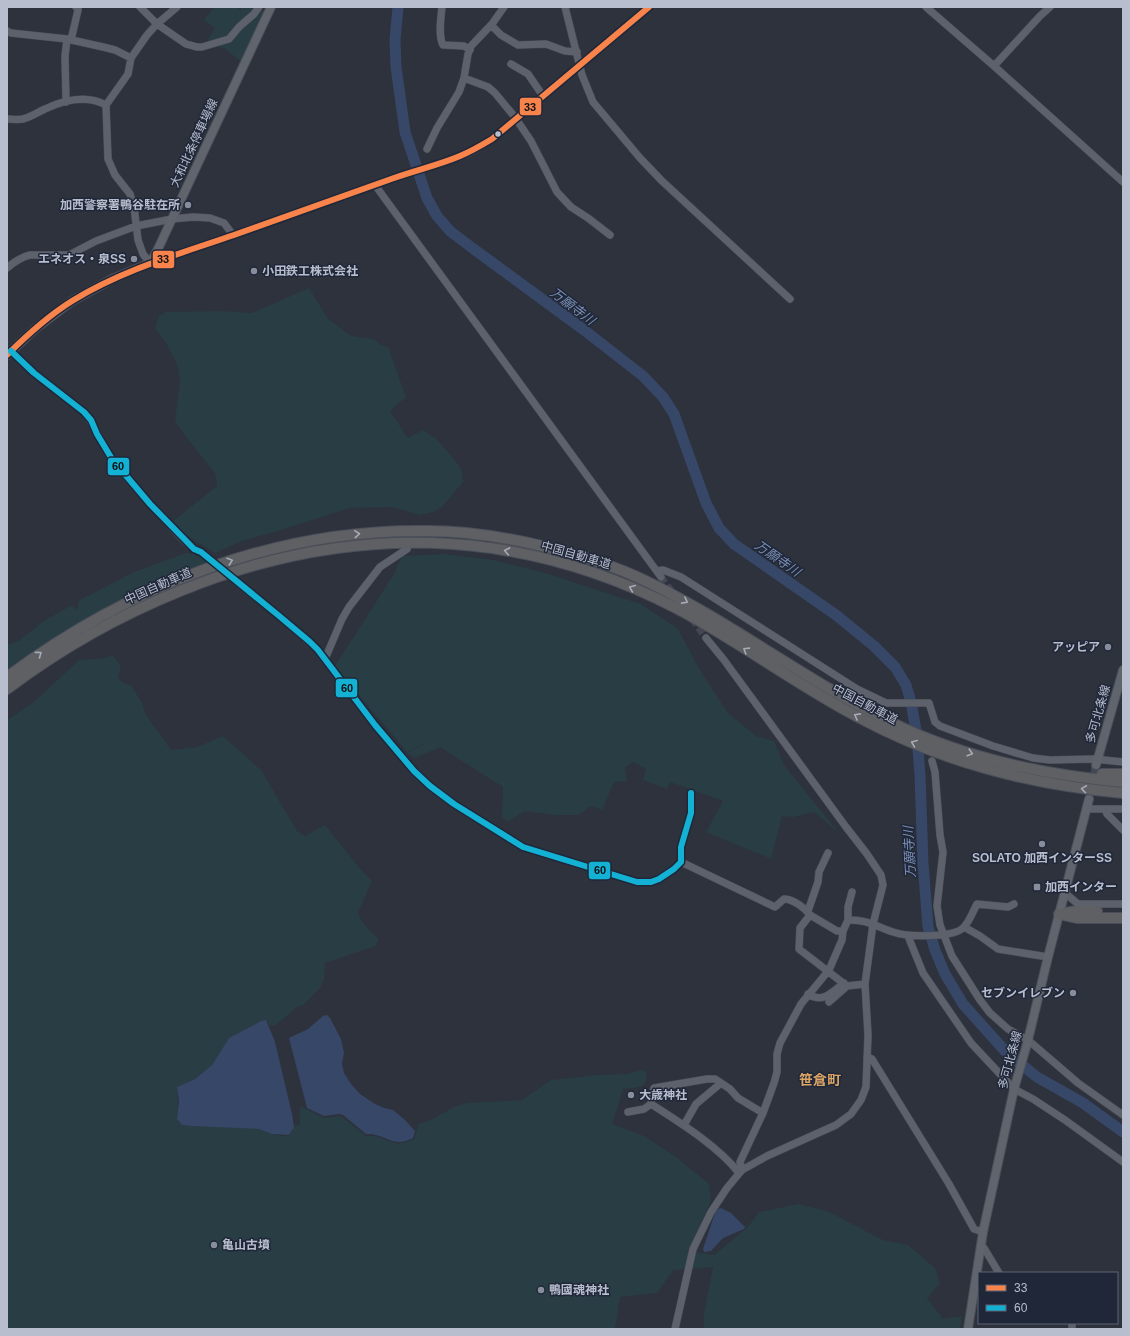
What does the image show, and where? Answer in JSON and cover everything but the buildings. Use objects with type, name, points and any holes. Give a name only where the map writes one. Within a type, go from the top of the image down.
[{"type":"highway","name":"中国自動車道","points":[[7,677],[43,651],[105,614],[156,589],[202,570],[237,558],[276,548],[352,534],[391,531],[466,533],[504,538],[564,551],[647,581],[715,618],[827,688],[892,723],[934,740],[1008,765],[1052,774],[1123,782]]},
{"type":"highway","name":"中国自動車道","points":[[7,690],[51,658],[84,637],[124,616],[159,599],[200,582],[241,568],[278,558],[317,550],[353,545],[390,542],[464,544],[560,562],[610,578],[644,593],[678,609],[711,628],[822,697],[934,756],[1051,784],[1088,790],[1123,793]]},
{"type":"highway","points":[[1008,765],[1065,772],[1123,774]]},
{"type":"highway","points":[[1059,914],[1076,911],[1123,911]]},
{"type":"highway","points":[[1059,914],[1077,918],[1123,918]]},
{"type":"main road","name":"大和北条停車場線","points":[[150,263],[172,219],[270,7]]},
{"type":"main road","points":[[9,353],[35,329],[72,301],[114,278],[150,263]]},
{"type":"main road","name":"多可北条線","points":[[1097,762],[1123,670]]},
{"type":"main road","name":"多可北条線","points":[[968,1329],[983,1232],[1015,1086],[1028,1042],[1064,893],[1088,803]]},
{"type":"street","points":[[66,102],[65,56],[78,10],[76,7]]},
{"type":"street","points":[[140,7],[157,24],[186,44],[194,47],[202,47],[229,39],[259,7]]},
{"type":"street","points":[[177,7],[157,24],[147,35],[131,58],[128,74],[106,105],[108,159],[115,175],[130,194],[134,208],[138,240],[143,254],[150,263],[427,166],[459,157],[472,151],[492,139],[516,120],[649,7]]},
{"type":"street","points":[[442,7],[441,42],[443,45],[464,46],[470,50]]},
{"type":"street","points":[[427,149],[437,128],[459,92],[464,78],[471,46],[491,25],[504,7]]},
{"type":"street","points":[[565,7],[588,93],[593,102],[640,158],[662,181],[790,298]]},
{"type":"street","points":[[926,7],[1123,182]]},
{"type":"street","points":[[994,66],[1050,7]]},
{"type":"street","points":[[491,25],[501,35],[518,45],[546,44],[565,51],[577,52]]},
{"type":"street","points":[[7,31],[11,33],[69,40],[115,50],[131,58]]},
{"type":"street","points":[[511,64],[528,74],[543,96]]},
{"type":"street","points":[[464,78],[488,87],[501,100],[514,116],[538,155],[557,192],[571,207],[610,235]]},
{"type":"street","points":[[7,119],[21,120],[50,106],[66,102],[94,99],[106,105]]},
{"type":"street","points":[[375,185],[499,357],[659,574],[663,570],[681,577],[857,688],[886,703],[929,704],[935,722],[940,726],[993,746],[1033,758],[1050,760],[1123,762]]},
{"type":"street","points":[[7,268],[18,259],[30,255],[73,254],[96,241],[136,226],[172,219],[193,217],[210,218],[224,222],[233,235]]},
{"type":"street","points":[[9,353],[84,412],[91,420],[97,434],[112,459],[150,504],[194,549],[201,552]]},
{"type":"street","points":[[325,659],[342,618],[349,607],[380,567],[407,549]]},
{"type":"street","points":[[238,583],[278,614],[310,642],[325,659],[375,725],[414,771],[430,786],[454,804],[523,847],[637,882],[651,882],[659,879],[674,869],[681,862],[681,847],[690,813],[691,793]]},
{"type":"street","points":[[675,1329],[693,1249],[711,1212],[723,1192],[741,1171],[767,1156],[836,1125],[850,1114],[861,1100],[866,1087],[868,1036],[865,984],[873,924],[883,884],[881,875],[867,854],[754,700],[706,638]]},
{"type":"street","points":[[934,756],[940,835],[943,852],[937,906],[942,935],[952,956],[990,1013],[1008,1029],[1038,1047],[1055,1064],[1078,1083],[1123,1115]]},
{"type":"street","points":[[1088,803],[1105,809],[1123,809]]},
{"type":"street","points":[[1105,809],[1107,814],[1123,830]]},
{"type":"street","points":[[828,853],[819,872],[818,882],[809,913],[800,928],[800,949],[819,965],[829,970],[845,984]]},
{"type":"street","points":[[681,862],[775,907],[784,899],[789,899],[837,931],[843,931]]},
{"type":"street","points":[[741,1171],[740,1162],[763,1113],[777,1072],[777,1054],[780,1043],[801,1004],[829,970],[842,940],[843,931],[848,920],[848,907],[852,892]]},
{"type":"street","points":[[1064,893],[1078,904],[1123,904]]},
{"type":"street","points":[[848,920],[873,924],[894,933],[911,936],[942,935],[961,930],[977,904],[1008,907],[1014,904]]},
{"type":"street","points":[[964,927],[998,949],[1048,957]]},
{"type":"street","points":[[911,936],[923,973],[971,1043],[1015,1086],[1123,1162]]},
{"type":"street","points":[[808,994],[815,998],[826,997],[845,984],[865,984]]},
{"type":"street","points":[[829,1002],[845,984]]},
{"type":"street","points":[[867,1057],[872,1060],[949,1184],[974,1229],[983,1232]]},
{"type":"street","points":[[628,1112],[644,1109],[651,1104],[654,1088],[715,1079],[730,1089],[738,1098],[763,1113]]},
{"type":"street","points":[[684,1125],[696,1104],[721,1083]]},
{"type":"street","points":[[651,1104],[684,1125],[741,1171]]},
{"type":"street","points":[[981,1246],[984,1248],[998,1272]]},
{"type":"shaded area","points":[[214,7],[237,7],[240,10],[242,7],[263,7],[262,10],[265,11],[242,60],[239,60],[225,49],[207,42],[215,28],[204,20]]},
{"type":"shaded area","points":[[309,288],[328,319],[351,336],[373,339],[383,346],[388,347],[406,397],[390,411],[408,438],[423,430],[437,439],[461,468],[463,482],[441,508],[433,512],[420,515],[393,507],[350,508],[239,542],[215,553],[183,533],[173,521],[217,486],[216,475],[175,422],[180,382],[177,364],[166,343],[155,328],[159,316],[166,312],[221,311],[252,313]]},
{"type":"shaded area","points":[[186,553],[195,554],[203,558],[205,557],[211,562],[171,577],[116,603],[53,639],[7,670],[7,645],[18,641],[44,621],[70,606],[76,609],[78,608],[80,600],[134,572]]},
{"type":"shaded area","points":[[445,554],[493,560],[542,572],[641,604],[678,629],[701,672],[728,713],[756,736],[774,741],[784,765],[838,832],[814,812],[793,817],[782,816],[771,859],[706,832],[723,801],[670,782],[667,789],[643,780],[646,769],[633,762],[625,768],[627,781],[614,782],[602,810],[591,806],[579,815],[555,815],[525,811],[509,821],[502,818],[503,787],[440,747],[415,758],[407,753],[427,742],[407,752],[335,666],[394,574],[402,556]]},
{"type":"shaded area","points":[[113,655],[121,667],[118,678],[122,682],[131,686],[143,705],[146,715],[171,750],[197,747],[223,736],[261,770],[297,831],[305,836],[325,825],[361,870],[372,881],[358,913],[367,928],[379,939],[375,946],[325,963],[324,979],[320,988],[303,1005],[297,1007],[276,1025],[269,1025],[266,1020],[261,1021],[229,1038],[212,1065],[195,1079],[177,1087],[177,1119],[182,1125],[251,1128],[277,1135],[289,1136],[294,1127],[300,1124],[300,1106],[324,1118],[342,1117],[366,1136],[379,1137],[394,1143],[400,1143],[414,1139],[418,1124],[429,1121],[454,1107],[467,1103],[522,1100],[551,1080],[598,1075],[627,1074],[641,1070],[645,1071],[646,1081],[642,1086],[623,1089],[612,1124],[644,1136],[676,1157],[709,1184],[711,1201],[688,1251],[714,1255],[747,1228],[759,1212],[798,1204],[827,1211],[883,1240],[908,1245],[935,1268],[940,1283],[927,1298],[943,1319],[962,1316],[960,1329],[704,1329],[704,1314],[713,1267],[673,1270],[657,1293],[620,1297],[615,1329],[7,1329],[7,720],[34,702],[79,660],[105,658]]},
{"type":"water","points":[[327,1015],[341,1039],[344,1053],[342,1064],[344,1073],[351,1084],[360,1094],[375,1104],[393,1110],[405,1120],[415,1131],[413,1138],[400,1142],[373,1134],[366,1134],[343,1115],[339,1114],[324,1116],[307,1108],[289,1038],[308,1029],[323,1016]]},
{"type":"water","points":[[266,1020],[275,1042],[292,1114],[294,1127],[289,1135],[272,1134],[259,1129],[182,1125],[177,1119],[179,1101],[177,1087],[195,1079],[212,1065],[229,1038],[261,1021]]},
{"type":"water","points":[[721,1208],[731,1213],[745,1227],[744,1229],[723,1238],[711,1251],[704,1252],[703,1249],[715,1213]]},
{"type":"waterway","name":"万願寺川","points":[[398,7],[395,40],[396,67],[405,132],[427,198],[437,216],[450,231],[584,330],[643,376],[663,397],[674,414],[706,503],[719,528],[734,544],[836,615],[874,646],[895,667],[906,685],[911,702],[917,736],[923,863],[928,927],[935,950],[945,974],[963,1004],[1005,1051],[1037,1077],[1083,1103],[1123,1132]]},
{"type":"tunnel","points":[[201,552],[238,583]]},
{"type":"tunnel","points":[[661,577],[706,638]]},
{"type":"tunnel","points":[[1089,799],[1096,765]]},
{"type":"transit line","name":"33","points":[[7,355],[46,319],[72,301],[111,280],[172,256],[402,175],[436,165],[477,148],[492,139],[649,7]]},
{"type":"transit line","name":"60","points":[[11,351],[34,373],[84,412],[91,420],[97,434],[112,459],[150,504],[194,549],[201,552],[318,650],[375,725],[414,771],[430,786],[454,804],[523,847],[637,882],[651,882],[659,879],[674,869],[681,862],[681,847],[691,813],[691,793]]},
{"type":"place","name":"加西警察署鴨谷駐在所","points":[[188,205]]},
{"type":"place","name":"エネオス・泉SS","points":[[134,259]]},
{"type":"place","name":"小田鉄工株式会社","points":[[254,271]]},
{"type":"place","name":"アッピア","points":[[1108,647]]},
{"type":"place","name":"SOLATO 加西インターSS","points":[[1042,844]]},
{"type":"place","name":"加西インター","points":[[1037,887]]},
{"type":"place","name":"セブンイレブン","points":[[1073,993]]},
{"type":"place","name":"大歳神社","points":[[631,1095]]},
{"type":"place","name":"亀山古墳","points":[[214,1245]]},
{"type":"place","name":"鴨國魂神社","points":[[541,1290]]},
{"type":"district","name":"笹倉町","points":[[820,1080]]}]
